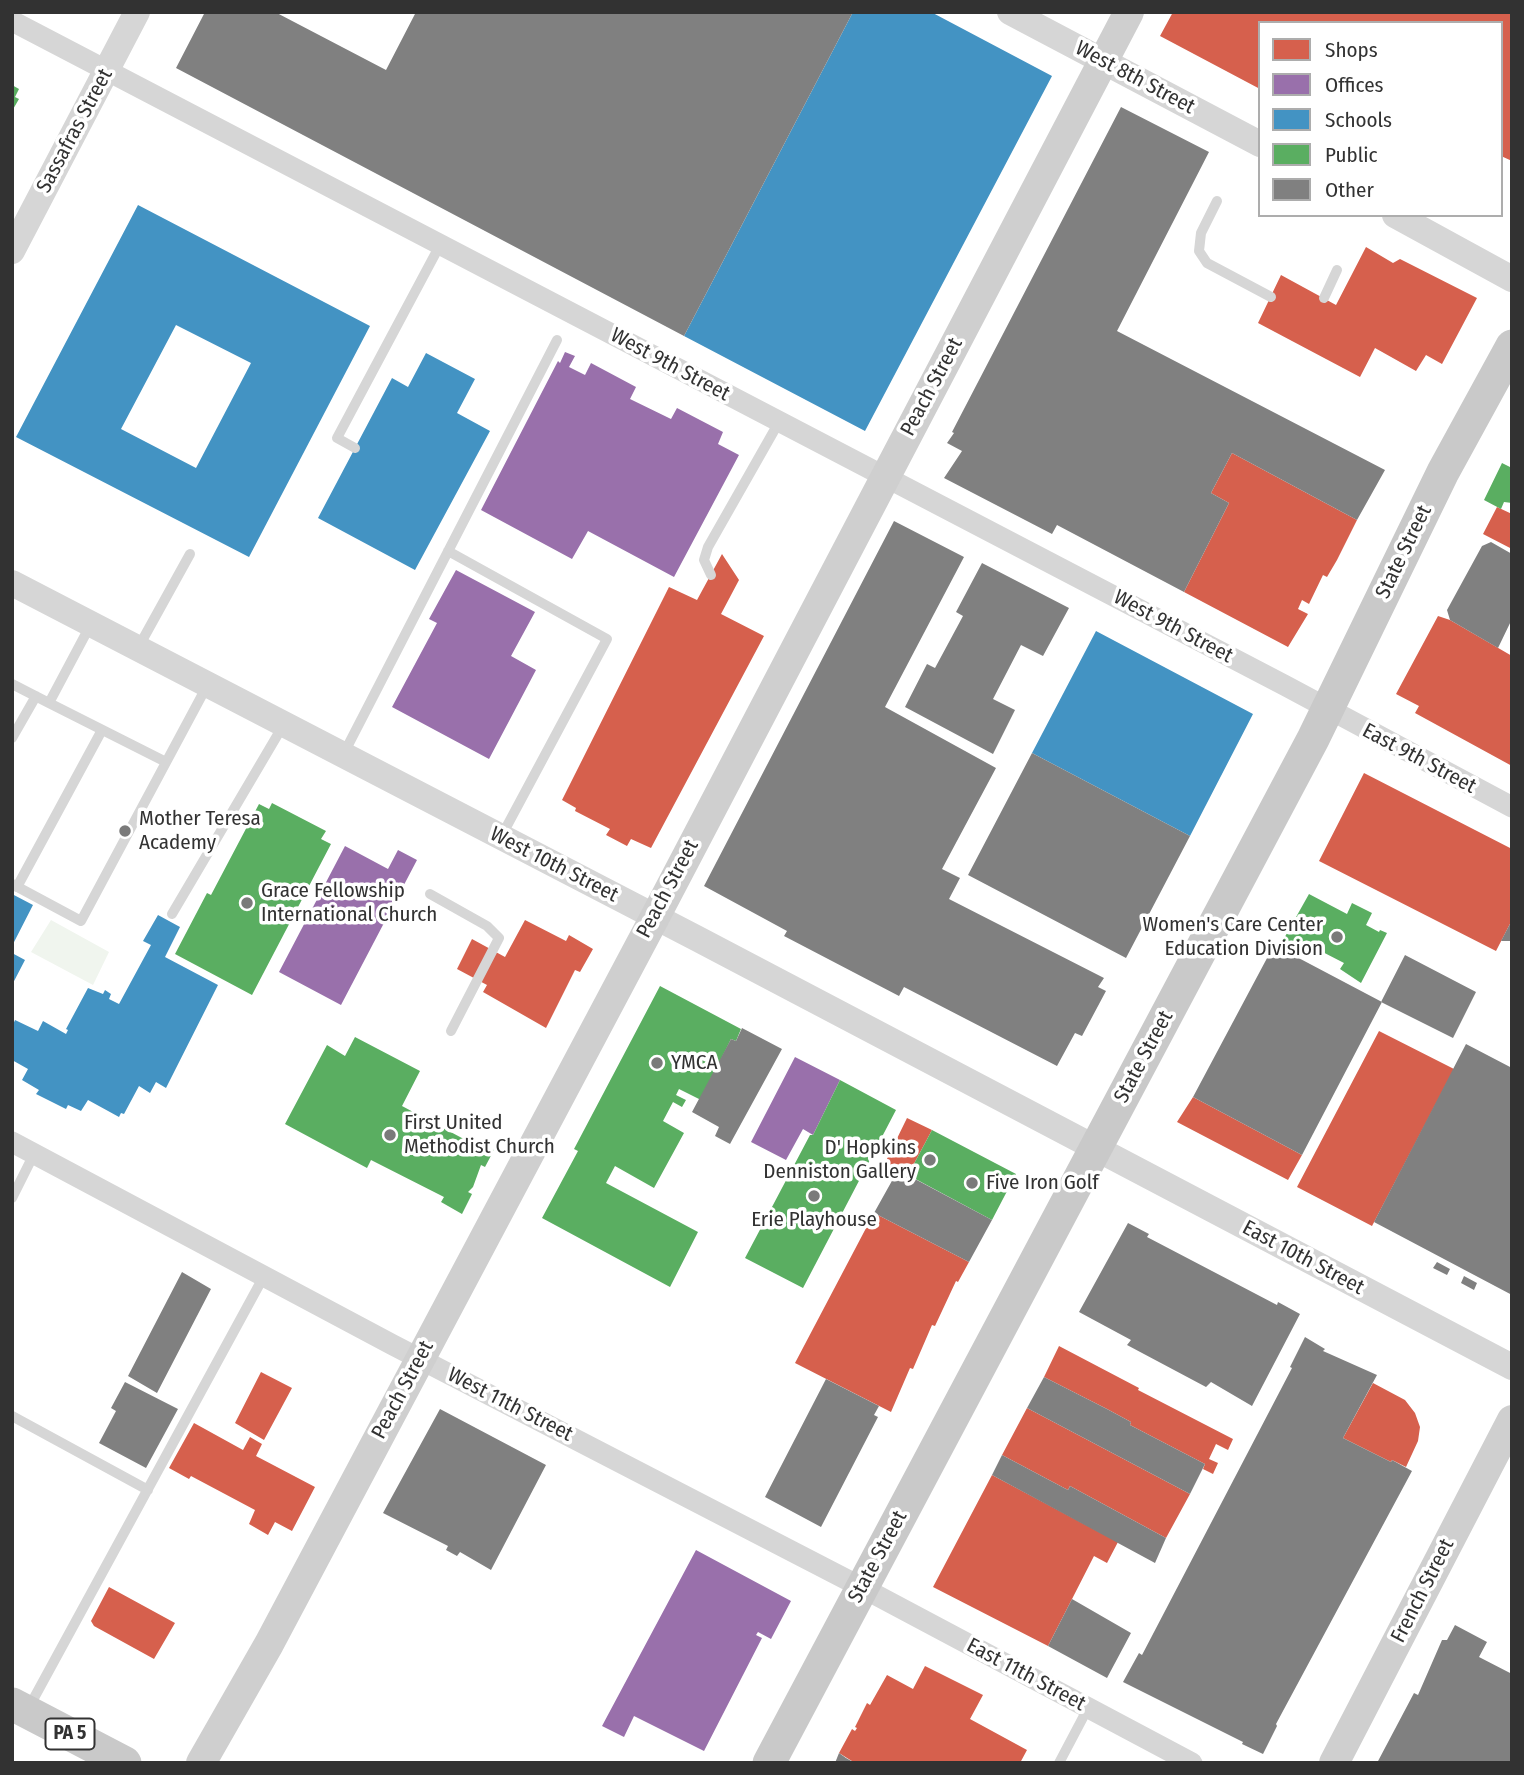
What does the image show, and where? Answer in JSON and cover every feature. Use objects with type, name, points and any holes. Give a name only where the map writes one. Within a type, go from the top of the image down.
[{"type":"main road","name":"Peach Street","points":[[201,1763],[269,1644],[655,917],[1129,12]]},
{"type":"main road","name":"State Street","points":[[769,1763],[1327,709],[1443,472],[1512,346]]},
{"type":"main road","name":"French Street","points":[[1334,1763],[1512,1420]]},
{"type":"main road","name":"PA 5","points":[[16,1708],[125,1763]]},
{"type":"street","name":"Sassafras Street","points":[[12,251],[137,12]]},
{"type":"street","name":"West 8th Street","points":[[1010,12],[1258,143]]},
{"type":"street","name":"West 9th Street","points":[[12,21],[1327,709]]},
{"type":"street","points":[[1399,217],[1512,279]]},
{"type":"street","name":"West 10th Street","points":[[12,583],[1095,1149]]},
{"type":"street","name":"East 9th Street","points":[[1327,709],[1512,807]]},
{"type":"street","name":"West 11th Street","points":[[12,1142],[420,1359],[862,1587]]},
{"type":"street","name":"East 10th Street","points":[[1095,1149],[1512,1367]]},
{"type":"street","name":"East 11th Street","points":[[862,1587],[1192,1763]]},
{"type":"lane","points":[[1217,201],[1201,233],[1199,251],[1207,263],[1270,297]]},
{"type":"lane","points":[[355,448],[337,438],[440,245]]},
{"type":"lane","points":[[1324,298],[1337,270]]},
{"type":"lane","points":[[343,755],[557,340]]},
{"type":"lane","points":[[710,575],[704,560],[708,547],[779,422]]},
{"type":"lane","points":[[448,551],[607,639],[501,837]]},
{"type":"lane","points":[[138,648],[190,554]]},
{"type":"lane","points":[[48,703],[91,624]]},
{"type":"lane","points":[[12,684],[166,762]]},
{"type":"lane","points":[[102,730],[15,886],[81,921],[208,684]]},
{"type":"lane","points":[[12,738],[36,696]]},
{"type":"lane","points":[[172,914],[284,724]]},
{"type":"lane","points":[[429,894],[487,926],[499,938],[451,1031]]},
{"type":"lane","points":[[12,1198],[34,1154]]},
{"type":"lane","points":[[16,1708],[148,1490],[264,1276]]},
{"type":"lane","points":[[12,1416],[148,1490]]},
{"type":"lane","points":[[1059,1763],[1088,1708]]},
{"type":"shaded area","points":[[51,920],[109,952],[93,985],[31,952]]},
{"type":"building: Shops","points":[[1173,12],[1512,12],[1512,161],[1503,157],[1503,21],[1258,21],[1258,88],[1160,36]]},
{"type":"building: Shops","points":[[1366,247],[1393,263],[1400,259],[1477,298],[1442,364],[1426,355],[1416,371],[1375,348],[1360,377],[1258,323],[1281,275],[1336,305]]},
{"type":"building: Shops","points":[[1232,453],[1357,520],[1337,560],[1327,577],[1323,575],[1309,604],[1302,600],[1298,609],[1308,614],[1288,647],[1184,592],[1229,503],[1211,493]]},
{"type":"building: Shops","points":[[1497,507],[1512,514],[1512,549],[1483,534]]},
{"type":"building: Shops","points":[[722,554],[739,580],[721,614],[764,636],[651,848],[631,839],[627,846],[606,835],[610,829],[575,811],[576,808],[562,800],[669,587],[697,600]]},
{"type":"building: Shops","points":[[1438,616],[1450,620],[1512,656],[1512,766],[1415,713],[1419,706],[1396,694]]},
{"type":"building: Shops","points":[[1364,773],[1512,849],[1512,920],[1496,951],[1319,861]]},
{"type":"building: Shops","points":[[525,920],[566,941],[569,935],[593,949],[580,972],[575,970],[546,1028],[483,992],[487,985],[457,969],[472,939],[505,957]]},
{"type":"building: Shops","points":[[1379,1031],[1454,1069],[1372,1226],[1297,1187]]},
{"type":"building: Shops","points":[[1193,1097],[1302,1155],[1288,1180],[1177,1122]]},
{"type":"building: Shops","points":[[907,1118],[932,1130],[908,1175],[885,1163]]},
{"type":"building: Shops","points":[[874,1213],[969,1262],[958,1282],[956,1281],[935,1326],[932,1325],[891,1412],[795,1363]]},
{"type":"building: Shops","points":[[1059,1346],[1233,1439],[1228,1450],[1216,1444],[1209,1459],[1218,1463],[1213,1474],[1203,1469],[1205,1464],[1044,1377]]},
{"type":"building: Shops","points":[[261,1372],[292,1388],[264,1440],[235,1423]]},
{"type":"building: Shops","points":[[1373,1383],[1405,1400],[1415,1413],[1420,1427],[1418,1441],[1406,1467],[1343,1438]]},
{"type":"building: Shops","points":[[1027,1408],[1190,1494],[1166,1538],[1070,1486],[1068,1490],[1002,1455]]},
{"type":"building: Shops","points":[[194,1423],[243,1450],[250,1437],[262,1444],[256,1456],[315,1487],[292,1531],[275,1522],[268,1535],[249,1524],[255,1510],[191,1476],[189,1479],[169,1468]]},
{"type":"building: Shops","points":[[992,1475],[1118,1542],[1107,1563],[1094,1556],[1048,1646],[933,1587]]},
{"type":"building: Shops","points":[[109,1587],[175,1623],[154,1659],[94,1626],[91,1621]]},
{"type":"building: Shops","points":[[925,1666],[983,1695],[970,1719],[1027,1750],[1020,1763],[855,1763],[839,1753],[852,1729],[855,1731],[857,1728],[855,1727],[867,1703],[870,1705],[887,1675],[913,1689]]},
{"type":"building: Offices","points":[[565,352],[575,356],[569,367],[585,375],[591,363],[636,387],[630,399],[671,419],[677,408],[723,432],[718,444],[739,455],[674,577],[588,531],[572,559],[481,510]]},
{"type":"building: Offices","points":[[456,570],[535,612],[511,656],[536,670],[489,759],[392,707],[437,623],[429,619]]},
{"type":"building: Offices","points":[[345,846],[388,869],[398,850],[417,860],[341,1005],[279,972]]},
{"type":"building: Offices","points":[[795,1057],[840,1080],[813,1135],[803,1129],[786,1160],[751,1142]]},
{"type":"building: Offices","points":[[696,1550],[791,1601],[771,1639],[758,1632],[756,1635],[762,1638],[704,1751],[634,1716],[624,1737],[602,1726]]},
{"type":"building: Schools","points":[[853,12],[931,12],[1052,76],[865,431],[684,336]]},
{"type":"building: Schools","points":[[138,205],[370,326],[249,557],[16,437]],"holes":[[[176,325],[251,363],[196,468],[121,429]]]},
{"type":"building: Schools","points":[[426,353],[475,379],[457,413],[490,431],[415,570],[318,518],[392,378],[408,387]]},
{"type":"building: Schools","points":[[1096,631],[1253,714],[1190,836],[1032,753]]},
{"type":"building: Schools","points":[[12,894],[33,905],[12,946]]},
{"type":"building: Schools","points":[[158,915],[180,927],[165,957],[218,985],[166,1088],[156,1082],[150,1093],[139,1086],[124,1114],[121,1113],[119,1117],[88,1100],[81,1111],[68,1105],[66,1109],[36,1094],[39,1090],[22,1080],[28,1069],[12,1060],[12,1027],[15,1020],[38,1031],[43,1021],[66,1034],[66,1029],[88,988],[103,994],[105,990],[111,994],[109,999],[119,1004],[151,945],[143,941]]},
{"type":"building: Schools","points":[[12,953],[25,960],[12,985]]},
{"type":"building: Public","points":[[12,85],[19,89],[15,97],[19,99],[12,111]]},
{"type":"building: Public","points":[[1502,463],[1512,468],[1512,503],[1504,502],[1501,509],[1484,500]]},
{"type":"building: Public","points":[[272,803],[326,831],[321,839],[331,844],[252,995],[175,954],[207,893],[211,895],[259,804],[269,809]]},
{"type":"building: Public","points":[[1309,894],[1347,914],[1352,903],[1372,913],[1366,925],[1387,933],[1361,983],[1340,969],[1344,963],[1309,945],[1305,952],[1282,942]]},
{"type":"building: Public","points":[[660,986],[741,1029],[736,1041],[731,1039],[701,1100],[679,1089],[676,1095],[686,1100],[682,1107],[673,1102],[663,1121],[684,1133],[654,1188],[615,1166],[606,1183],[698,1232],[670,1287],[542,1218],[578,1151],[574,1149]]},
{"type":"building: Public","points":[[355,1037],[420,1071],[402,1106],[475,1145],[476,1141],[494,1150],[485,1167],[481,1165],[473,1187],[468,1192],[472,1194],[462,1214],[441,1202],[444,1197],[371,1160],[367,1168],[285,1124],[327,1045],[345,1056]]},
{"type":"building: Public","name":"Erie Playhouse","points":[[840,1080],[896,1110],[803,1288],[745,1258]]},
{"type":"building: Public","points":[[932,1130],[1016,1174],[992,1220],[908,1175]]},
{"type":"building: Other","points":[[205,12],[275,12],[386,70],[416,12],[853,12],[684,336],[176,68]]},
{"type":"building: Other","points":[[1121,107],[1209,152],[1117,331],[1385,470],[1357,520],[1232,453],[1211,493],[1229,503],[1184,592],[1057,525],[1052,534],[944,478],[962,451],[947,443],[954,433],[952,432]]},
{"type":"building: Other","points":[[894,521],[964,557],[885,707],[996,768],[942,869],[960,878],[949,899],[1104,978],[1098,987],[1106,991],[1082,1036],[1075,1033],[1057,1066],[904,987],[899,996],[784,936],[787,931],[704,886]]},
{"type":"building: Other","points":[[1491,542],[1512,554],[1512,619],[1498,648],[1450,620],[1447,610],[1482,546]]},
{"type":"building: Other","points":[[982,563],[1069,608],[1043,656],[1021,645],[993,699],[1015,710],[993,754],[905,707],[927,664],[935,668],[963,616],[956,612]]},
{"type":"building: Other","points":[[1032,753],[1190,836],[1126,958],[968,875]]},
{"type":"building: Other","points":[[1512,920],[1512,941],[1501,941]]},
{"type":"building: Other","points":[[1274,945],[1382,1002],[1302,1155],[1193,1097]]},
{"type":"building: Other","points":[[1405,955],[1476,992],[1453,1038],[1381,1002]]},
{"type":"building: Other","points":[[742,1028],[782,1049],[730,1144],[715,1136],[719,1127],[692,1112],[731,1039],[736,1041]]},
{"type":"building: Other","points":[[1466,1044],[1512,1068],[1512,1295],[1374,1222]]},
{"type":"building: Other","points":[[898,1170],[992,1220],[969,1262],[874,1213]]},
{"type":"building: Other","points":[[1128,1223],[1149,1234],[1147,1237],[1277,1305],[1278,1302],[1300,1314],[1252,1406],[1211,1382],[1206,1387],[1127,1345],[1131,1340],[1079,1312]]},
{"type":"building: Other","points":[[1437,1262],[1450,1269],[1447,1275],[1433,1268]]},
{"type":"building: Other","points":[[182,1272],[211,1289],[157,1393],[128,1376]]},
{"type":"building: Other","points":[[1464,1276],[1477,1283],[1474,1290],[1461,1283]]},
{"type":"building: Other","points":[[1305,1337],[1325,1349],[1323,1351],[1377,1375],[1343,1438],[1412,1471],[1276,1724],[1263,1754],[1123,1682],[1139,1653],[1142,1655],[1292,1368],[1290,1367]]},
{"type":"building: Other","points":[[1044,1377],[1205,1464],[1190,1494],[1027,1408]]},
{"type":"building: Other","points":[[826,1379],[879,1406],[874,1415],[878,1417],[821,1527],[765,1497]]},
{"type":"building: Other","points":[[125,1382],[178,1409],[146,1468],[99,1443],[116,1411],[111,1408]]},
{"type":"building: Other","points":[[440,1409],[546,1465],[491,1570],[460,1552],[457,1556],[446,1550],[448,1546],[383,1513]]},
{"type":"building: Other","points":[[1002,1455],[1068,1490],[1070,1486],[1166,1538],[1155,1563],[992,1475]]},
{"type":"building: Other","points":[[1072,1599],[1131,1633],[1107,1678],[1048,1646]]},
{"type":"building: Other","points":[[1455,1625],[1487,1642],[1479,1657],[1512,1674],[1512,1763],[1377,1763],[1414,1693],[1418,1695],[1442,1640],[1447,1640]]},
{"type":"building: Other","points":[[839,1753],[846,1758],[855,1763],[835,1763]]},
{"type":"place","name":"Mother Teresa Academy","points":[[125,831]]},
{"type":"place","name":"Grace Fellowship International Church","points":[[247,903]]},
{"type":"place","name":"Women's Care Center Education Division","points":[[1337,937]]},
{"type":"place","name":"YMCA","points":[[657,1063]]},
{"type":"place","name":"First United Methodist Church","points":[[390,1135]]},
{"type":"place","name":"D' Hopkins Denniston Gallery","points":[[930,1160]]},
{"type":"place","name":"Five Iron Golf","points":[[972,1183]]},
{"type":"place","name":"Erie Playhouse","points":[[814,1196]]}]
